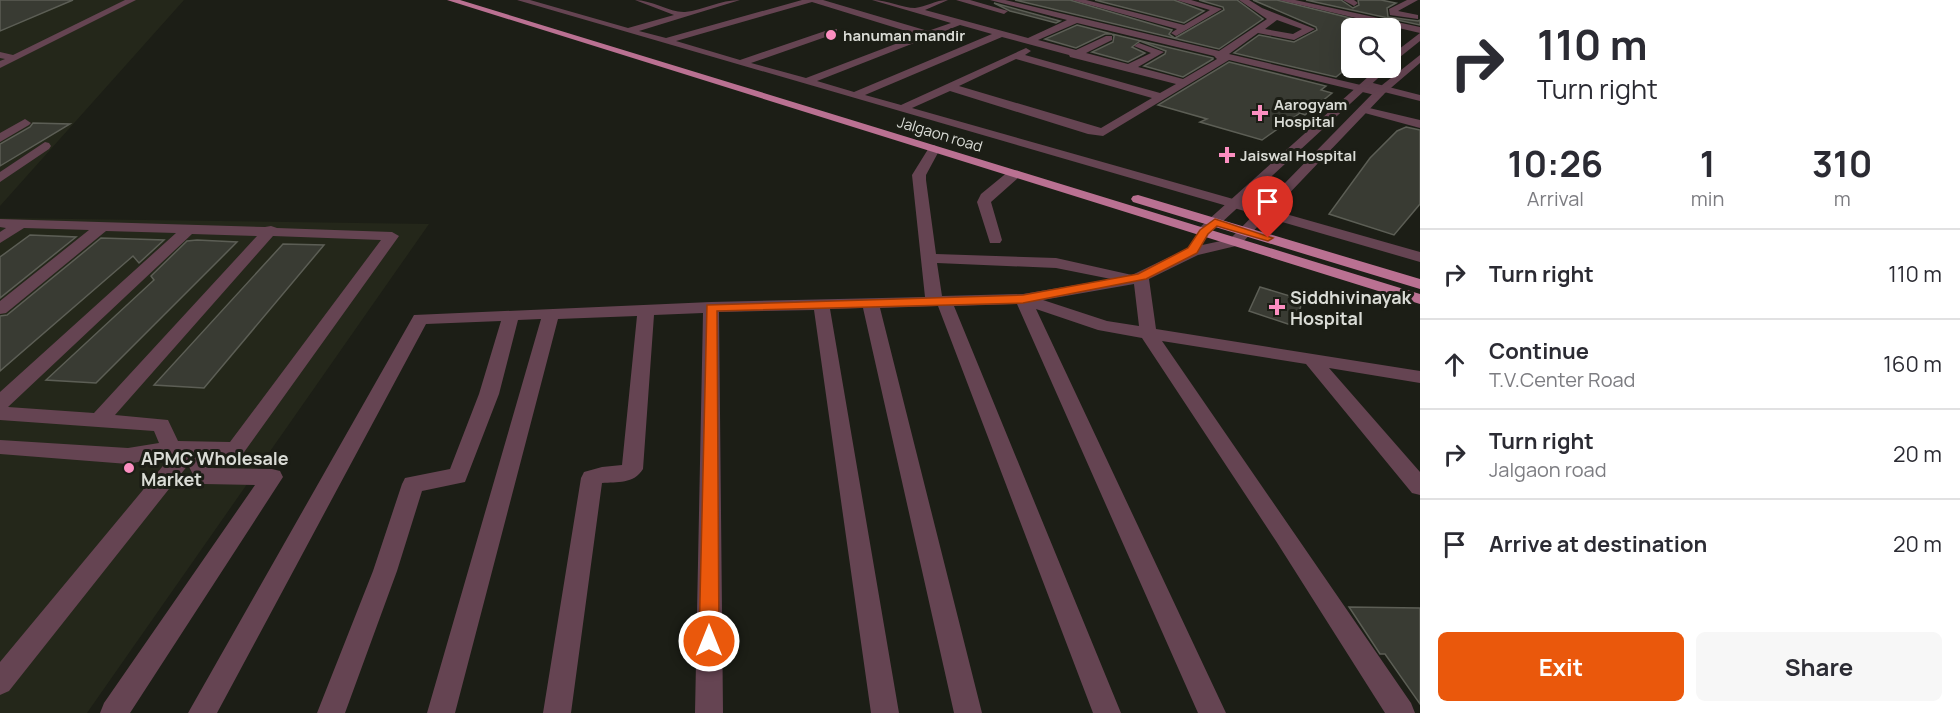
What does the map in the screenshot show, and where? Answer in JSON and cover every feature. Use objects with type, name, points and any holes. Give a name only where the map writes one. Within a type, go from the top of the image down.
[{"type":"highway","name":"Jalgaon road","points":[[451,0],[1014,174],[1209,227]]},
{"type":"highway","name":"Jalgaon road","points":[[475,0],[1209,227],[1420,299]]},
{"type":"highway","name":"Jalgaon road","points":[[1240,237],[1420,284]]},
{"type":"street","points":[[20,43],[112,0]]},
{"type":"street","points":[[0,54],[9,56],[11,53],[132,0]]},
{"type":"street","points":[[521,0],[547,3],[629,30],[1420,257]]},
{"type":"street","points":[[639,0],[682,15]]},
{"type":"street","points":[[698,0],[716,6]]},
{"type":"street","points":[[629,30],[736,0]]},
{"type":"street","points":[[668,41],[812,0],[930,35]]},
{"type":"street","points":[[876,0],[1074,55],[1182,82]]},
{"type":"street","points":[[915,11],[944,0]]},
{"type":"street","points":[[960,0],[1075,20],[1223,56],[1420,98]]},
{"type":"street","points":[[1076,0],[1186,28]]},
{"type":"street","points":[[1162,41],[1218,9],[1180,0]]},
{"type":"street","points":[[950,87],[1103,132],[1223,56],[1273,18],[1243,0]]},
{"type":"street","points":[[1283,0],[1420,30]]},
{"type":"street","points":[[1385,0],[1409,1]]},
{"type":"street","points":[[1409,1],[1393,13],[1420,18]]},
{"type":"street","points":[[808,81],[930,35],[991,4],[1013,13],[1158,51],[1129,69]]},
{"type":"street","points":[[1256,30],[1294,37],[1310,29],[1259,10]]},
{"type":"street","points":[[974,28],[1013,13]]},
{"type":"street","points":[[1027,42],[1075,20]]},
{"type":"street","points":[[743,62],[834,31]]},
{"type":"street","points":[[855,95],[1000,34]]},
{"type":"street","points":[[1401,52],[1420,36]]},
{"type":"street","points":[[1074,55],[1108,38]]},
{"type":"street","points":[[904,108],[1039,45]]},
{"type":"street","points":[[0,65],[11,53]]},
{"type":"street","points":[[1016,56],[1159,96]]},
{"type":"street","points":[[202,713],[420,319],[711,307],[1023,299],[1138,278],[1193,251],[1240,237],[1382,91],[1420,58]]},
{"type":"street","points":[[1193,251],[1209,227],[1373,78]]},
{"type":"street","points":[[1365,110],[1420,124]]},
{"type":"street","points":[[0,138],[25,123]]},
{"type":"street","points":[[0,178],[45,146]]},
{"type":"street","points":[[934,149],[919,180],[928,258],[939,301],[1107,713]]},
{"type":"street","points":[[995,240],[984,202],[986,197],[1014,174]]},
{"type":"street","points":[[0,223],[271,230],[392,236],[235,450],[180,449],[128,456],[0,447]]},
{"type":"street","points":[[0,239],[22,223]]},
{"type":"street","points":[[0,309],[104,226]]},
{"type":"street","points":[[0,403],[190,228]]},
{"type":"street","points":[[98,421],[271,230]]},
{"type":"street","points":[[928,258],[1066,264],[1138,278]]},
{"type":"street","points":[[1138,278],[1148,333],[1291,544],[1401,713]]},
{"type":"street","points":[[1023,299],[1104,326],[1420,377]]},
{"type":"street","points":[[1023,299],[1212,713]]},
{"type":"street","points":[[870,303],[968,713]]},
{"type":"street","points":[[821,304],[885,713]]},
{"type":"street","points":[[709,713],[711,307]]},
{"type":"street","points":[[557,713],[592,478],[599,474],[627,473],[632,469],[646,310]]},
{"type":"street","points":[[441,713],[551,315]]},
{"type":"street","points":[[331,713],[385,571],[413,484],[458,476],[489,394],[511,316]]},
{"type":"street","points":[[1311,359],[1420,487]]},
{"type":"street","points":[[0,413],[161,425],[204,476],[272,477],[114,713]]},
{"type":"street","points":[[0,682],[180,449]]},
{"type":"shaded area","points":[[0,0],[184,0],[0,206]]},
{"type":"shaded area","name":"APMC Wholesale Market","points":[[0,218],[429,224],[87,713],[0,713]]},
{"type":"building","points":[[0,0],[73,0],[0,31]]},
{"type":"building","points":[[1015,0],[1070,0],[1172,30],[1169,34],[1175,38],[1224,10],[1223,7],[1199,0],[1237,0],[1263,19],[1219,49]]},
{"type":"building","points":[[1095,0],[1174,0],[1204,11],[1184,23]]},
{"type":"building","points":[[1253,0],[1277,0],[1350,18],[1341,18],[1341,73],[1336,77],[1234,53],[1259,35],[1294,42],[1317,30],[1316,27]]},
{"type":"building","points":[[1306,0],[1341,0],[1353,8],[1359,5],[1358,0],[1381,0],[1396,3],[1387,8],[1388,17],[1396,18],[1388,18]]},
{"type":"building","points":[[994,3],[1060,21],[1056,23],[1010,11]]},
{"type":"building","points":[[1401,19],[1420,20],[1420,25],[1401,21]]},
{"type":"building","points":[[1077,25],[1112,34],[1105,34],[1076,48],[1045,39]]},
{"type":"building","points":[[1112,34],[1213,59],[1183,77],[1144,66],[1165,54],[1166,51],[1140,41],[1132,47],[1145,53],[1128,62],[1092,52],[1113,42]]},
{"type":"building","points":[[1229,62],[1326,86],[1321,90],[1332,93],[1305,115],[1300,113],[1262,140],[1200,122],[1207,119],[1158,105]]},
{"type":"building","points":[[33,123],[70,124],[0,166],[0,144]]},
{"type":"building","points":[[1406,127],[1420,130],[1420,204],[1394,235],[1329,214],[1370,158],[1397,131]]},
{"type":"building","points":[[30,235],[76,237],[0,298],[0,257]]},
{"type":"building","points":[[101,238],[164,240],[139,263],[133,256],[0,371],[0,316],[7,315]]},
{"type":"building","points":[[187,241],[237,242],[96,383],[46,380],[154,280],[151,276]]},
{"type":"building","points":[[283,244],[324,245],[204,388],[154,385]]},
{"type":"building","points":[[1260,287],[1303,300],[1294,326],[1249,311]]},
{"type":"building","points":[[1349,607],[1420,608],[1420,704],[1385,654],[1380,654]]},
{"type":"place","name":"hanuman mandir","points":[[831,35]]},
{"type":"place","name":"Aarogyam Hospital","points":[[1260,113]]},
{"type":"place","name":"Jaiswal Hospital","points":[[1227,155]]},
{"type":"place","name":"Siddhivinayak Hospital","points":[[1277,307]]},
{"type":"place","name":"APMC Wholesale Market","points":[[129,468]]},
{"type":"route","points":[[709,641],[711,307],[1023,299],[1141,277],[1193,251],[1203,232],[1215,222],[1268,238]]}]
